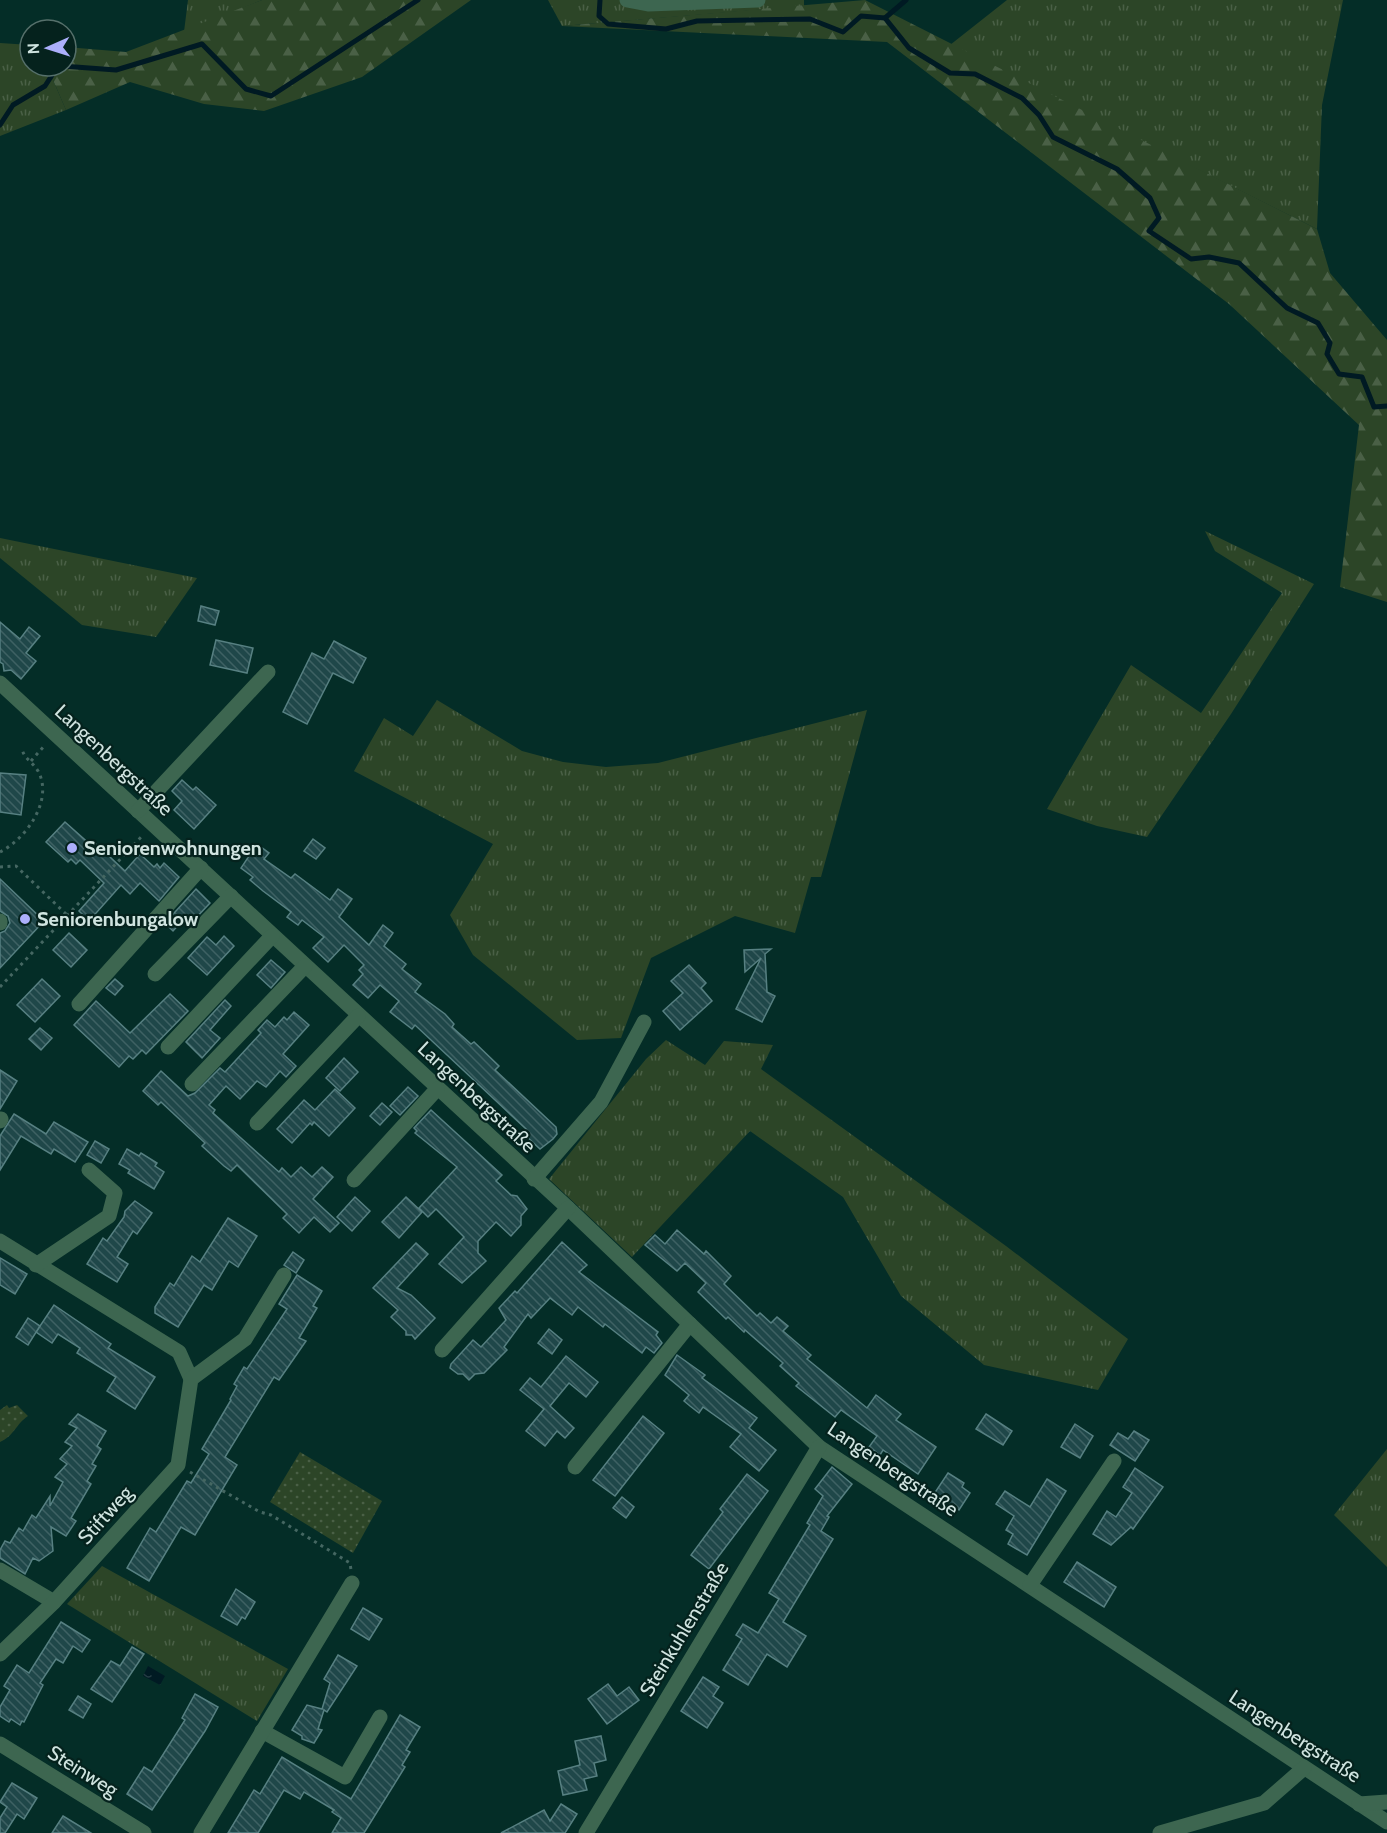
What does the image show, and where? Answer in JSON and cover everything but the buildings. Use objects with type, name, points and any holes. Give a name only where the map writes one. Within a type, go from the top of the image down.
[{"type":"street","points":[[627,0],[648,4],[758,0]]},
{"type":"street","points":[[138,811],[268,672]]},
{"type":"street","name":"Langenbergstraße","points":[[0,683],[568,1208],[819,1447],[1387,1822]]},
{"type":"street","points":[[79,1004],[201,868]]},
{"type":"street","points":[[155,974],[231,896]]},
{"type":"street","points":[[168,1047],[272,936]]},
{"type":"street","points":[[192,1084],[304,966]]},
{"type":"street","points":[[257,1124],[358,1016]]},
{"type":"street","points":[[534,1179],[601,1102],[644,1022]]},
{"type":"street","points":[[354,1180],[437,1089]]},
{"type":"street","points":[[36,1265],[109,1216],[115,1193],[89,1170]]},
{"type":"street","points":[[442,1350],[568,1208]]},
{"type":"street","points":[[0,1241],[179,1352],[191,1378],[178,1465]]},
{"type":"street","points":[[191,1378],[245,1339],[284,1275]]},
{"type":"street","points":[[575,1467],[690,1324]]},
{"type":"street","name":"Steinkuhlenstraße","points":[[586,1833],[819,1447]]},
{"type":"street","points":[[1030,1585],[1114,1461]]},
{"type":"street","name":"Stiftweg","points":[[0,1654],[54,1602],[178,1465]]},
{"type":"street","points":[[0,1570],[54,1602]]},
{"type":"street","points":[[201,1833],[351,1582]]},
{"type":"street","points":[[262,1731],[345,1777],[380,1717]]},
{"type":"street","name":"Steinweg","points":[[0,1744],[144,1833]]},
{"type":"street","points":[[1160,1833],[1264,1803],[1304,1768]]},
{"type":"street","points":[[1359,1804],[1387,1802]]},
{"type":"path","points":[[31,762],[55,734]]},
{"type":"path","points":[[0,852],[26,832],[41,803],[42,782],[31,762],[23,754],[22,748]]},
{"type":"path","points":[[0,987],[153,825]]},
{"type":"path","points":[[0,867],[16,866],[67,915]]},
{"type":"path","points":[[178,1465],[260,1512],[271,1515],[350,1563],[351,1582]]},
{"type":"green space","points":[[188,0],[262,0],[184,32]]},
{"type":"green space","points":[[262,0],[471,0],[362,77],[264,111],[204,104],[130,82],[66,110],[52,78],[78,78],[78,48],[126,52]]},
{"type":"green space","points":[[548,0],[804,0],[804,6],[562,26]]},
{"type":"green space","points":[[865,0],[1317,229],[1330,273],[1387,340],[1387,602],[1340,587],[1359,425],[1229,304],[887,42],[562,26]]},
{"type":"green space","points":[[1007,0],[1343,0],[1322,105],[1317,229],[950,45]]},
{"type":"green space","points":[[0,43],[18,44],[18,78],[52,78],[66,110],[0,136]]},
{"type":"green space","points":[[1205,531],[1314,584],[1231,714],[1147,837],[1097,826],[1047,809],[1131,665],[1201,713],[1282,593],[1215,551]]},
{"type":"green space","points":[[0,538],[197,578],[156,637],[82,625],[0,558]]},
{"type":"green space","points":[[437,700],[522,751],[563,762],[606,767],[658,763],[867,710],[821,877],[811,877],[795,933],[735,916],[651,958],[621,1038],[577,1040],[473,955],[450,915],[493,844],[354,771],[384,718],[413,736]]},
{"type":"green space","points":[[666,1040],[705,1065],[724,1041],[773,1045],[761,1069],[1006,1246],[1128,1339],[1098,1390],[984,1365],[901,1296],[843,1197],[750,1131],[632,1257],[549,1179],[646,1059]]},
{"type":"green space","points":[[7,1405],[9,1408],[17,1405],[28,1416],[9,1437],[0,1442],[0,1410]]},
{"type":"green space","points":[[1387,1449],[1387,1567],[1334,1515]]},
{"type":"green space","points":[[300,1452],[382,1501],[353,1553],[270,1502]]},
{"type":"green space","points":[[102,1566],[288,1669],[257,1721],[67,1604]]},
{"type":"water","points":[[148,1666],[165,1676],[160,1685],[143,1676]]},
{"type":"waterway","points":[[0,125],[13,105],[45,86],[56,69],[62,66],[116,70],[202,44],[246,89],[271,96],[418,0]]},
{"type":"waterway","points":[[600,0],[599,16],[608,24],[666,29],[697,21],[810,19],[843,32],[861,16],[885,18],[909,48],[950,73],[975,74],[1022,98],[1039,115],[1053,137],[1117,169],[1150,198],[1159,218],[1149,231],[1191,259],[1209,257],[1239,263],[1287,308],[1318,323],[1330,343],[1327,354],[1339,374],[1362,377],[1374,407],[1387,406]]},
{"type":"waterway","points":[[885,18],[906,0]]},
{"type":"place","name":"Seniorenwohnungen","points":[[72,848]]},
{"type":"place","name":"Seniorenbungalow","points":[[25,919]]}]
